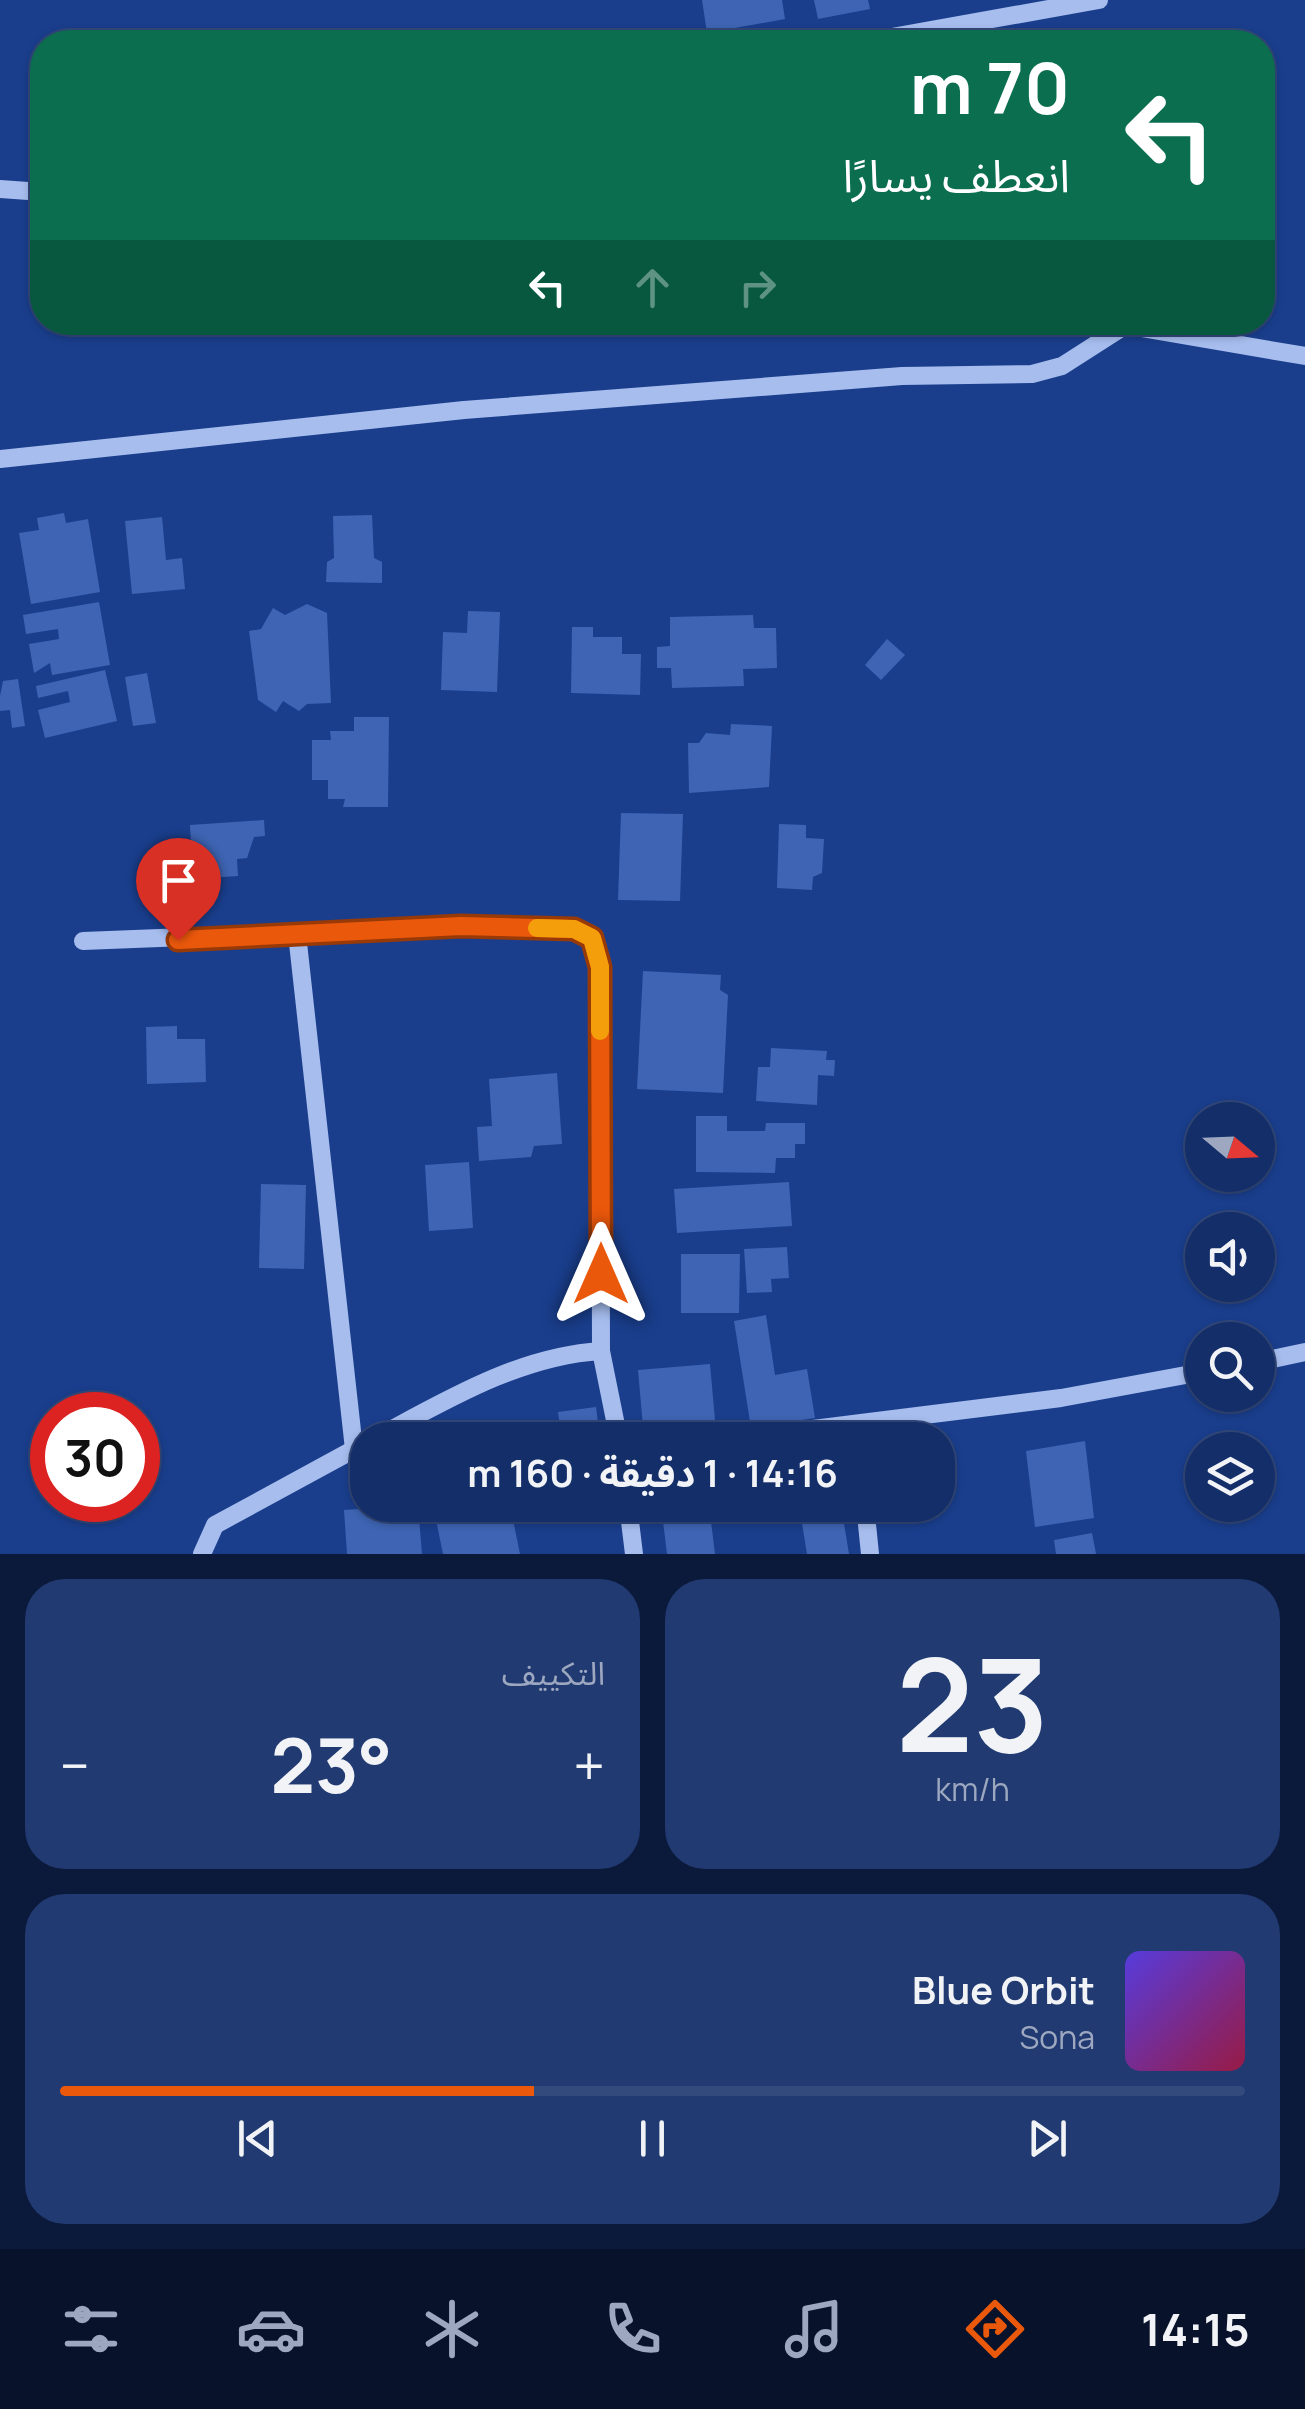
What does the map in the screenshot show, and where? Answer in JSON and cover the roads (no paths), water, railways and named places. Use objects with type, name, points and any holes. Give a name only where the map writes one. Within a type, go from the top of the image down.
[{"type":"street","points":[[931,30],[1099,0]]},
{"type":"street","points":[[0,190],[30,191]]},
{"type":"street","points":[[0,458],[464,410],[902,376],[1032,374],[1062,366],[1103,335]]},
{"type":"street","points":[[1182,335],[1305,356]]},
{"type":"street","points":[[83,940],[461,926],[574,929],[592,938],[600,967],[601,1351],[615,1422]]},
{"type":"street","points":[[297,934],[362,1422]]},
{"type":"street","points":[[407,1422],[469,1389],[541,1362],[601,1351]]},
{"type":"street","points":[[1275,1358],[1305,1352]]},
{"type":"street","points":[[913,1422],[1185,1375]]},
{"type":"street","points":[[202,1554],[215,1525],[350,1452]]},
{"type":"street","points":[[630,1522],[634,1554]]},
{"type":"street","points":[[867,1522],[870,1554]]}]
